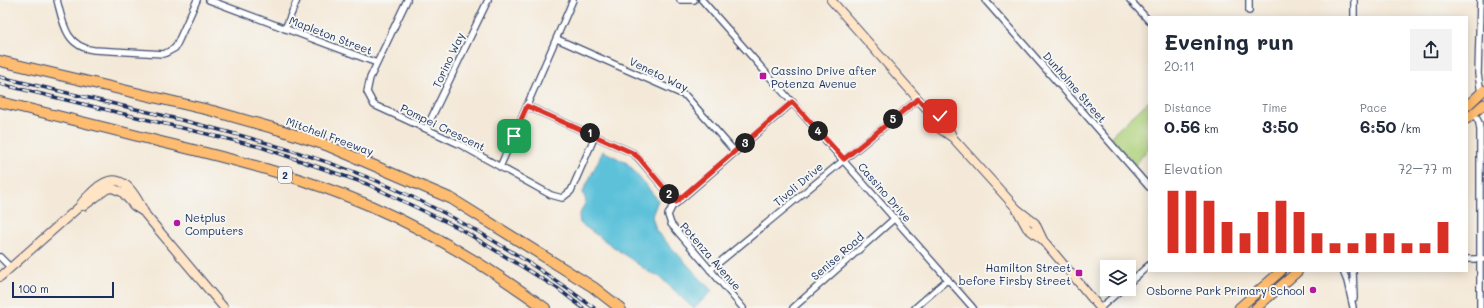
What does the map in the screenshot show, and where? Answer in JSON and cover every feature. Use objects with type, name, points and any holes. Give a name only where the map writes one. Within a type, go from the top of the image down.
[{"type":"highway","name":"Mitchell Freeway","points":[[0,61],[213,111],[326,145],[452,199],[593,287],[620,308]]},
{"type":"highway","name":"2","points":[[0,102],[206,153],[317,185],[372,206],[428,234],[468,257],[545,308]]},
{"type":"main road","points":[[1468,105],[1483,92]]},
{"type":"main road","points":[[1470,116],[1484,104]]},
{"type":"main road","points":[[1239,308],[1280,272]]},
{"type":"main road","points":[[1256,308],[1297,272]]},
{"type":"street","points":[[57,0],[67,32],[72,41],[78,46],[85,49],[94,50],[164,54],[174,48],[178,42],[196,0]]},
{"type":"street","name":"Mapleton Street","points":[[209,0],[377,63]]},
{"type":"street","points":[[285,29],[297,0]]},
{"type":"street","name":"Pompei Crescent","points":[[407,0],[370,78],[367,92],[374,105],[459,144],[551,195],[562,198],[572,191],[596,136]]},
{"type":"street","name":"Torino Way","points":[[426,129],[488,0]]},
{"type":"street","points":[[500,167],[573,0]]},
{"type":"street","points":[[680,0],[694,0]]},
{"type":"street","name":"Cassino Drive","points":[[702,0],[844,159],[973,308]]},
{"type":"street","points":[[831,0],[927,108],[937,126],[953,138],[1017,209],[1027,228],[1043,240],[1100,308],[1114,296]]},
{"type":"street","name":"Dunholme Street","points":[[985,0],[1148,186]]},
{"type":"street","points":[[1130,0],[1148,20]]},
{"type":"street","points":[[1249,0],[1249,11]]},
{"type":"street","points":[[1354,0],[1354,16]]},
{"type":"street","points":[[1480,0],[1480,65],[1478,74],[1483,92]]},
{"type":"street","name":"Veneto Way","points":[[557,39],[686,96],[735,152]]},
{"type":"street","points":[[1480,65],[1484,73]]},
{"type":"street","name":"Tivoli Drive","points":[[710,270],[918,99]]},
{"type":"street","name":"Potenza Avenue","points":[[744,308],[671,224],[668,215],[676,202],[792,102]]},
{"type":"street","points":[[527,106],[596,136],[636,156],[676,202]]},
{"type":"street","points":[[1470,116],[1479,123],[1480,130],[1482,259],[1480,308]]},
{"type":"street","points":[[0,276],[79,208],[82,202],[97,188],[106,182],[113,184],[123,182],[139,202],[145,214],[224,308]]},
{"type":"street","name":"Senise Road","points":[[793,308],[895,218]]},
{"type":"street","points":[[0,257],[10,267]]},
{"type":"street","points":[[1468,259],[1482,259]]},
{"type":"street","points":[[1136,277],[1148,266]]},
{"type":"street","points":[[1343,272],[1348,281],[1353,307]]},
{"type":"street","points":[[1353,272],[1353,307]]},
{"type":"street","points":[[915,308],[948,279]]},
{"type":"green space","points":[[1148,102],[1148,148],[1135,165],[1110,137]]},
{"type":"water","points":[[603,151],[627,163],[658,200],[652,216],[656,231],[712,291],[695,308],[693,308],[660,277],[649,272],[580,223],[579,216],[586,201],[583,192]]},
{"type":"railway","points":[[0,77],[216,129],[297,152],[377,181],[434,208],[489,238],[543,272],[594,308]]},
{"type":"railway","points":[[0,84],[261,147],[367,184],[457,227],[557,288],[583,308]]},
{"type":"place","name":"Cassino Drive after Potenza Avenue","points":[[763,76]]},
{"type":"place","name":"Netplus Computers","points":[[177,223]]},
{"type":"place","name":"Hamilton Street before Firsby Street","points":[[1079,273]]},
{"type":"place","name":"Osborne Park Primary School","points":[[1313,290]]},
{"type":"route","points":[[514,136],[527,106],[633,153],[639,158],[676,202],[792,102],[844,159],[918,99],[927,108],[940,116]]}]
